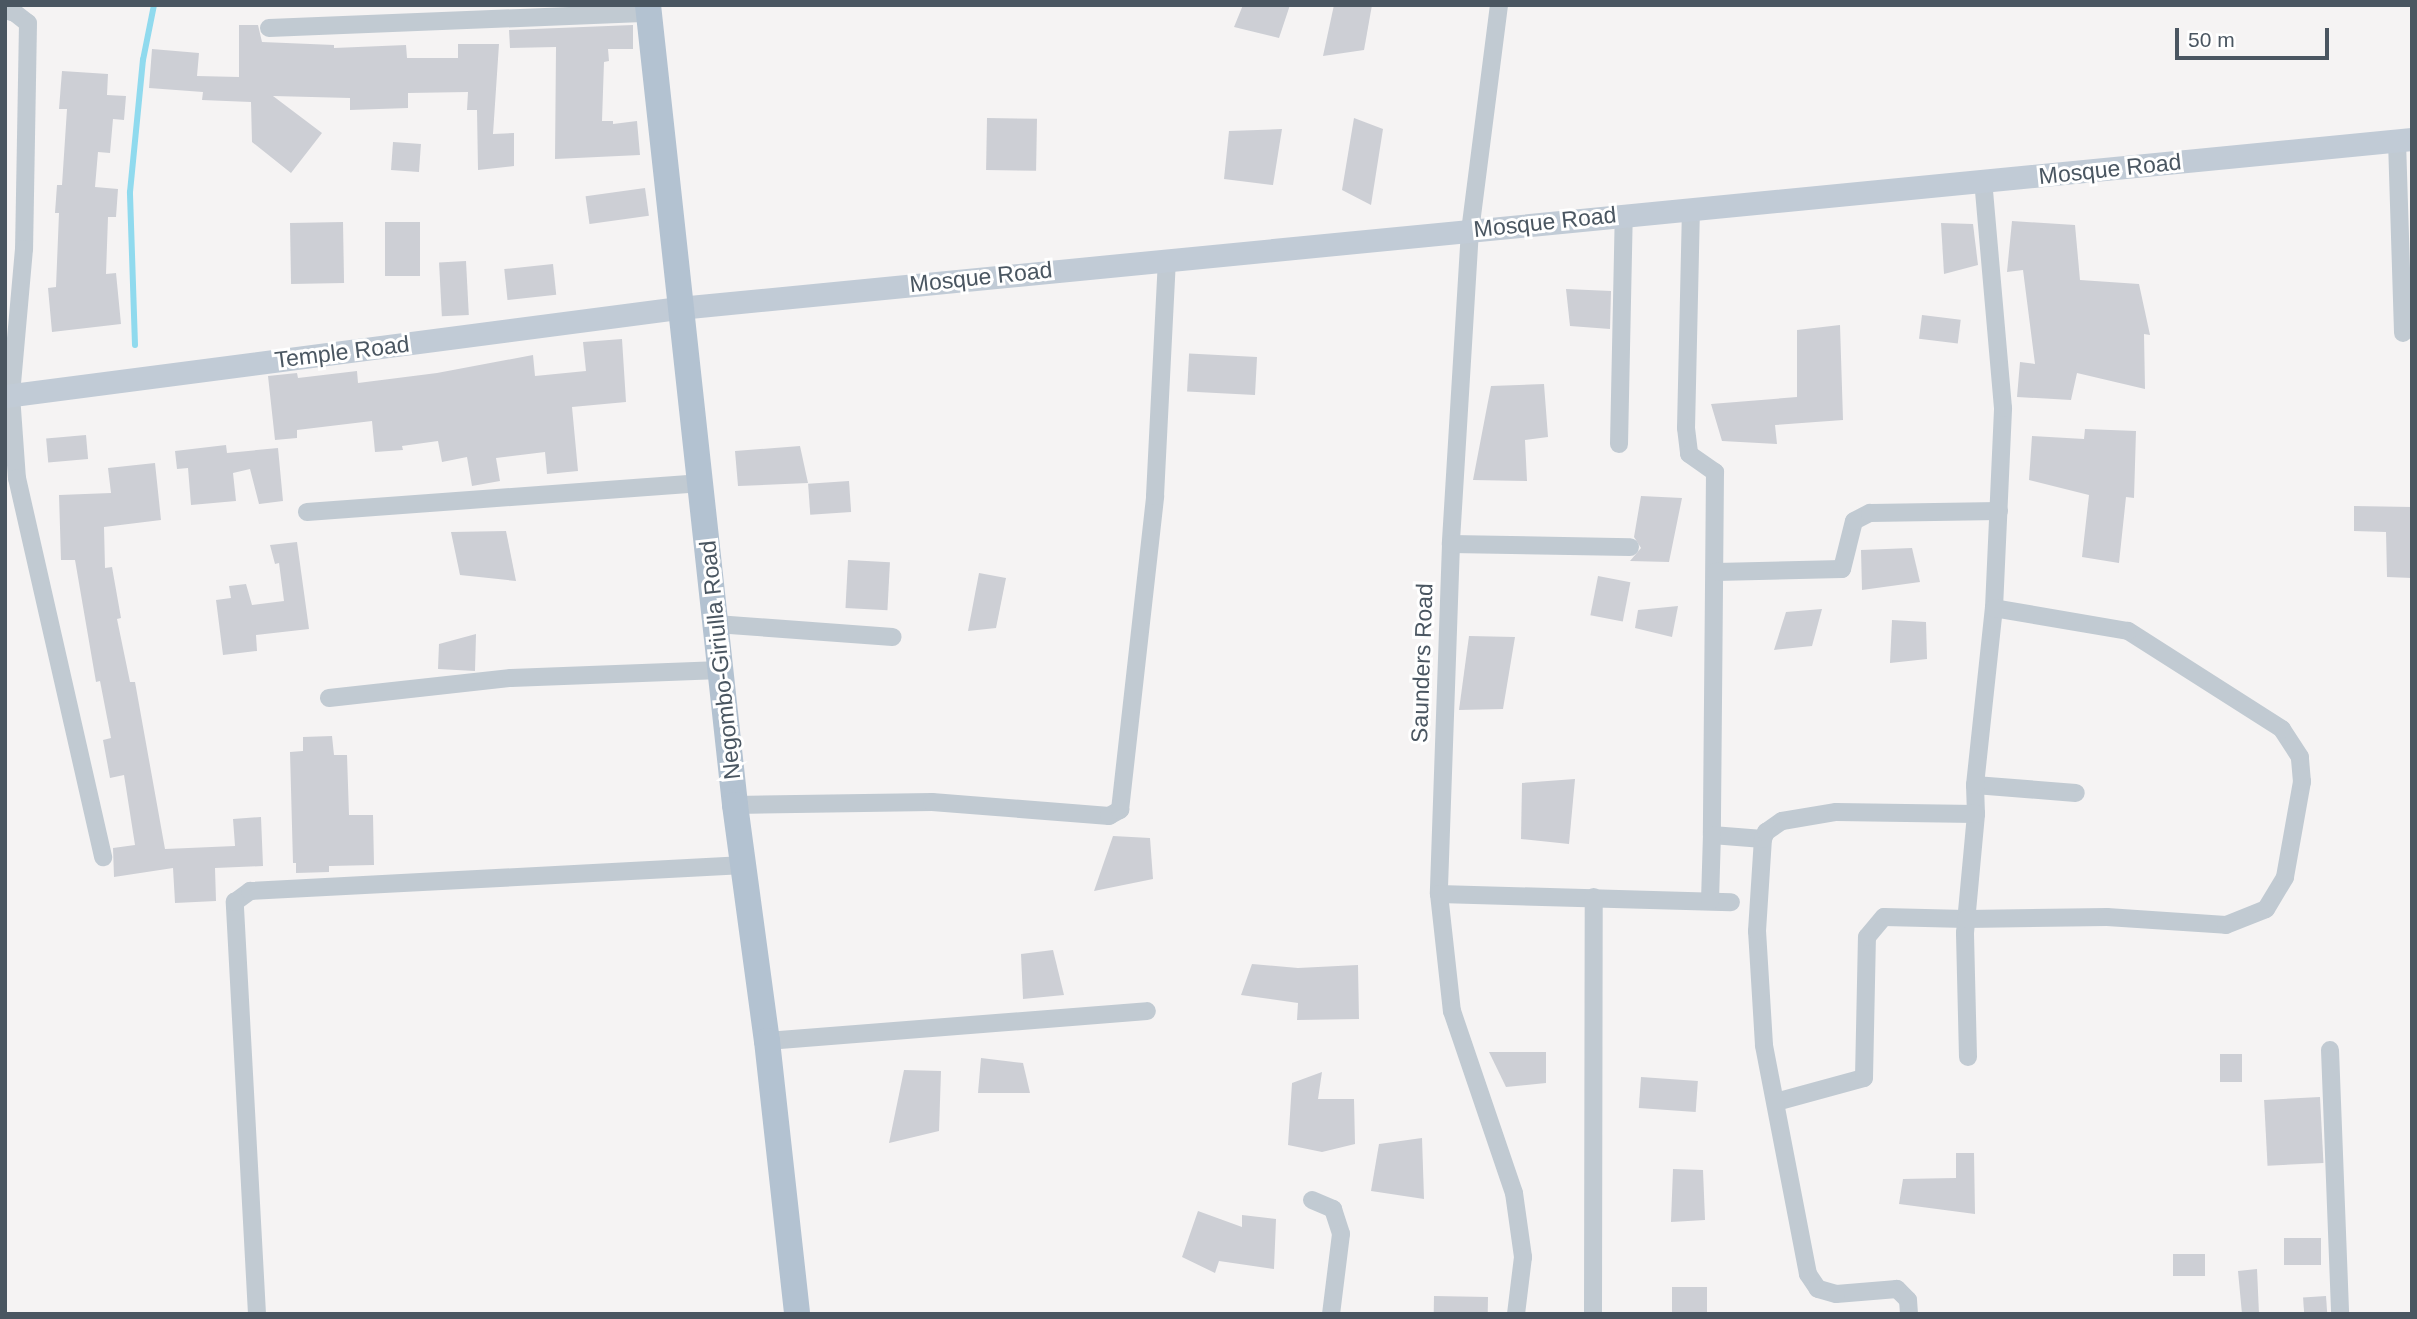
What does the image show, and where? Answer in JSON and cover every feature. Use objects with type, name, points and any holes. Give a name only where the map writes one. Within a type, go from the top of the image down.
[{"type":"main road","name":"Negombo-Giriulla Road","points":[[648,9],[702,483],[720,670],[767,1041],[797,1314]]},
{"type":"street","name":"Saunders Road","points":[[1499,5],[1470,230],[1451,544],[1439,894],[1452,1011],[1514,1194],[1522,1257],[1517,1314]]},
{"type":"street","points":[[270,28],[648,9]]},
{"type":"street","points":[[5,10],[15,13],[28,23],[24,249],[8,395],[17,478],[103,857]]},
{"type":"street","name":"Mosque Road","points":[[680,308],[2404,140]]},
{"type":"street","points":[[2403,333],[2404,140]]},
{"type":"street","points":[[1968,1057],[1966,919],[1976,814],[1975,785],[1994,608],[2003,408],[1983,181]]},
{"type":"street","points":[[1691,208],[1686,428],[1689,454],[1715,472],[1716,572],[1710,901]]},
{"type":"street","points":[[1619,444],[1624,214]]},
{"type":"street","points":[[736,805],[932,802],[1109,816],[1120,810],[1155,496],[1167,259]]},
{"type":"street","name":"Temple Road","points":[[8,395],[680,308]]},
{"type":"street","points":[[307,512],[702,483]]},
{"type":"street","points":[[1716,572],[1842,569],[1854,521],[1870,513],[1999,511]]},
{"type":"street","points":[[1451,544],[1630,547]]},
{"type":"street","points":[[1776,1102],[1864,1078],[1867,937],[1884,917],[2107,917],[2226,925],[2266,909],[2285,877],[2302,782],[2300,757],[2282,729],[2128,631],[1994,608]]},
{"type":"street","points":[[716,624],[893,637]]},
{"type":"street","points":[[328,698],[512,678],[720,670]]},
{"type":"street","points":[[1975,785],[2077,793]]},
{"type":"street","points":[[1909,1314],[1908,1300],[1897,1289],[1836,1294],[1818,1289],[1808,1274],[1764,1045],[1757,931],[1763,839],[1766,832],[1782,821],[1836,812],[1976,814]]},
{"type":"street","points":[[1712,835],[1763,839]]},
{"type":"street","points":[[257,1314],[235,902],[250,891],[744,865]]},
{"type":"street","points":[[1439,894],[1731,902]]},
{"type":"street","points":[[1593,1314],[1594,897]]},
{"type":"street","points":[[767,1041],[1147,1011]]},
{"type":"street","points":[[2330,1051],[2340,1314]]},
{"type":"street","points":[[1312,1200],[1333,1209],[1341,1234],[1331,1314]]},
{"type":"building","points":[[1243,5],[1290,5],[1279,38],[1234,27]]},
{"type":"building","points":[[1334,5],[1372,5],[1364,50],[1323,56]]},
{"type":"building","points":[[239,25],[258,25],[262,42],[334,45],[334,48],[406,45],[407,58],[458,58],[458,44],[499,44],[493,134],[514,133],[514,166],[478,170],[477,110],[467,110],[468,92],[408,93],[408,108],[350,110],[350,98],[273,96],[322,133],[291,173],[252,142],[251,102],[202,100],[203,92],[149,88],[152,49],[199,53],[197,76],[239,77]]},
{"type":"building","points":[[633,25],[633,49],[608,49],[609,61],[604,62],[602,121],[613,121],[613,124],[637,121],[640,155],[555,159],[556,47],[510,48],[509,30]]},
{"type":"building","points":[[62,71],[108,74],[107,95],[126,96],[124,120],[113,119],[110,153],[98,152],[95,187],[118,189],[116,217],[108,217],[106,274],[116,273],[121,324],[52,332],[48,288],[56,287],[59,213],[55,213],[57,185],[62,185],[67,109],[59,109]]},
{"type":"building","points":[[987,118],[1037,119],[1036,171],[986,170]]},
{"type":"building","points":[[1354,118],[1383,129],[1371,205],[1342,190]]},
{"type":"building","points":[[1282,129],[1273,185],[1224,179],[1229,131]]},
{"type":"building","points":[[393,142],[421,144],[419,172],[391,170]]},
{"type":"building","points":[[645,188],[649,216],[589,224],[586,196]]},
{"type":"building","points":[[2012,221],[2075,225],[2080,280],[2139,284],[2150,335],[2144,334],[2145,389],[2077,373],[2071,400],[2017,397],[2020,362],[2035,364],[2023,270],[2007,272]]},
{"type":"building","points":[[343,222],[344,283],[291,284],[290,223]]},
{"type":"building","points":[[385,222],[420,222],[420,276],[385,276]]},
{"type":"building","points":[[1941,223],[1973,224],[1978,265],[1944,274]]},
{"type":"building","points":[[466,261],[469,315],[442,316],[439,262]]},
{"type":"building","points":[[553,264],[556,295],[508,300],[504,269]]},
{"type":"building","points":[[1566,289],[1611,291],[1610,329],[1570,326]]},
{"type":"building","points":[[1922,315],[1961,320],[1958,344],[1919,339]]},
{"type":"building","points":[[1840,325],[1843,420],[1775,425],[1777,444],[1722,441],[1711,404],[1797,397],[1797,330]]},
{"type":"building","points":[[622,339],[626,402],[572,407],[578,471],[547,474],[545,452],[496,458],[500,481],[472,486],[467,457],[442,462],[438,441],[402,446],[403,450],[375,452],[372,421],[297,430],[297,438],[275,440],[268,376],[297,373],[298,378],[357,371],[358,383],[437,373],[533,355],[535,376],[586,371],[583,342]]},
{"type":"building","points":[[1189,353],[1257,357],[1255,395],[1187,391]]},
{"type":"building","points":[[1544,384],[1548,437],[1525,440],[1527,481],[1473,480],[1491,386]]},
{"type":"building","points":[[2085,429],[2136,431],[2134,498],[2126,497],[2119,563],[2082,557],[2089,495],[2029,480],[2032,436],[2084,439]]},
{"type":"building","points":[[86,435],[88,459],[48,462],[46,438]]},
{"type":"building","points":[[226,445],[227,453],[278,448],[283,501],[259,504],[250,469],[233,473],[236,501],[191,505],[188,468],[177,469],[175,451]]},
{"type":"building","points":[[800,446],[808,483],[738,486],[735,451]]},
{"type":"building","points":[[155,463],[161,520],[104,527],[105,568],[112,567],[121,618],[117,619],[130,682],[135,682],[165,849],[235,846],[233,819],[261,817],[263,866],[215,868],[216,901],[175,903],[173,868],[114,877],[113,848],[135,845],[124,775],[110,778],[103,740],[111,738],[100,681],[96,682],[75,560],[61,560],[59,495],[111,493],[108,468]]},
{"type":"building","points":[[849,481],[851,512],[810,515],[808,484]]},
{"type":"building","points":[[1641,496],[1682,498],[1669,562],[1630,561],[1641,548],[1634,537]]},
{"type":"building","points":[[2354,506],[2412,507],[2412,578],[2387,577],[2386,532],[2354,531]]},
{"type":"building","points":[[506,531],[516,581],[460,575],[451,532]]},
{"type":"building","points":[[297,542],[309,629],[256,635],[257,651],[223,655],[216,600],[231,598],[229,586],[246,584],[252,605],[284,601],[279,563],[275,564],[270,545]]},
{"type":"building","points":[[1912,548],[1920,582],[1862,590],[1861,550]]},
{"type":"building","points":[[848,560],[890,562],[887,610],[845,608]]},
{"type":"building","points":[[979,573],[1006,578],[996,628],[968,631]]},
{"type":"building","points":[[1598,576],[1630,582],[1623,622],[1590,615]]},
{"type":"building","points":[[1678,606],[1672,637],[1635,628],[1638,610]]},
{"type":"building","points":[[1822,609],[1812,646],[1774,650],[1786,612]]},
{"type":"building","points":[[1892,620],[1926,622],[1927,659],[1890,663]]},
{"type":"building","points":[[476,634],[475,671],[438,669],[439,644]]},
{"type":"building","points":[[1469,636],[1515,637],[1503,709],[1459,710]]},
{"type":"building","points":[[332,736],[334,755],[347,755],[349,815],[373,815],[374,865],[329,866],[329,872],[296,873],[296,863],[293,863],[290,752],[303,751],[303,737]]},
{"type":"building","points":[[1575,779],[1569,844],[1521,839],[1522,783]]},
{"type":"building","points":[[1113,836],[1150,838],[1153,879],[1094,891]]},
{"type":"building","points":[[1053,950],[1064,995],[1023,999],[1021,954]]},
{"type":"building","points":[[1252,964],[1298,968],[1358,965],[1359,1019],[1297,1020],[1298,1003],[1241,995]]},
{"type":"building","points":[[1489,1052],[1546,1052],[1546,1083],[1506,1087]]},
{"type":"building","points":[[2220,1054],[2242,1054],[2242,1082],[2220,1082]]},
{"type":"building","points":[[981,1058],[1023,1063],[1030,1093],[978,1093]]},
{"type":"building","points":[[904,1070],[941,1071],[939,1131],[889,1143]]},
{"type":"building","points":[[1322,1072],[1318,1099],[1354,1099],[1355,1144],[1322,1152],[1288,1145],[1292,1083]]},
{"type":"building","points":[[1641,1077],[1698,1081],[1696,1112],[1639,1108]]},
{"type":"building","points":[[2320,1097],[2323,1163],[2268,1166],[2264,1100]]},
{"type":"building","points":[[1422,1138],[1424,1199],[1371,1191],[1379,1144]]},
{"type":"building","points":[[1956,1153],[1974,1153],[1975,1214],[1899,1204],[1903,1179],[1956,1178]]},
{"type":"building","points":[[1673,1169],[1703,1170],[1705,1220],[1671,1222]]},
{"type":"building","points":[[1198,1211],[1242,1227],[1242,1215],[1276,1219],[1274,1269],[1219,1261],[1215,1273],[1182,1257]]},
{"type":"building","points":[[2284,1238],[2321,1238],[2321,1265],[2284,1265]]},
{"type":"building","points":[[2173,1254],[2205,1254],[2205,1276],[2173,1276]]},
{"type":"building","points":[[2257,1269],[2259,1314],[2242,1314],[2238,1271]]},
{"type":"building","points":[[1672,1287],[1707,1287],[1707,1314],[1672,1314]]},
{"type":"building","points":[[1434,1296],[1488,1297],[1488,1314],[1434,1314]]},
{"type":"building","points":[[2326,1296],[2327,1312],[2304,1314],[2303,1298]]},
{"type":"waterway","points":[[135,345],[130,192],[143,60],[154,5]]}]
